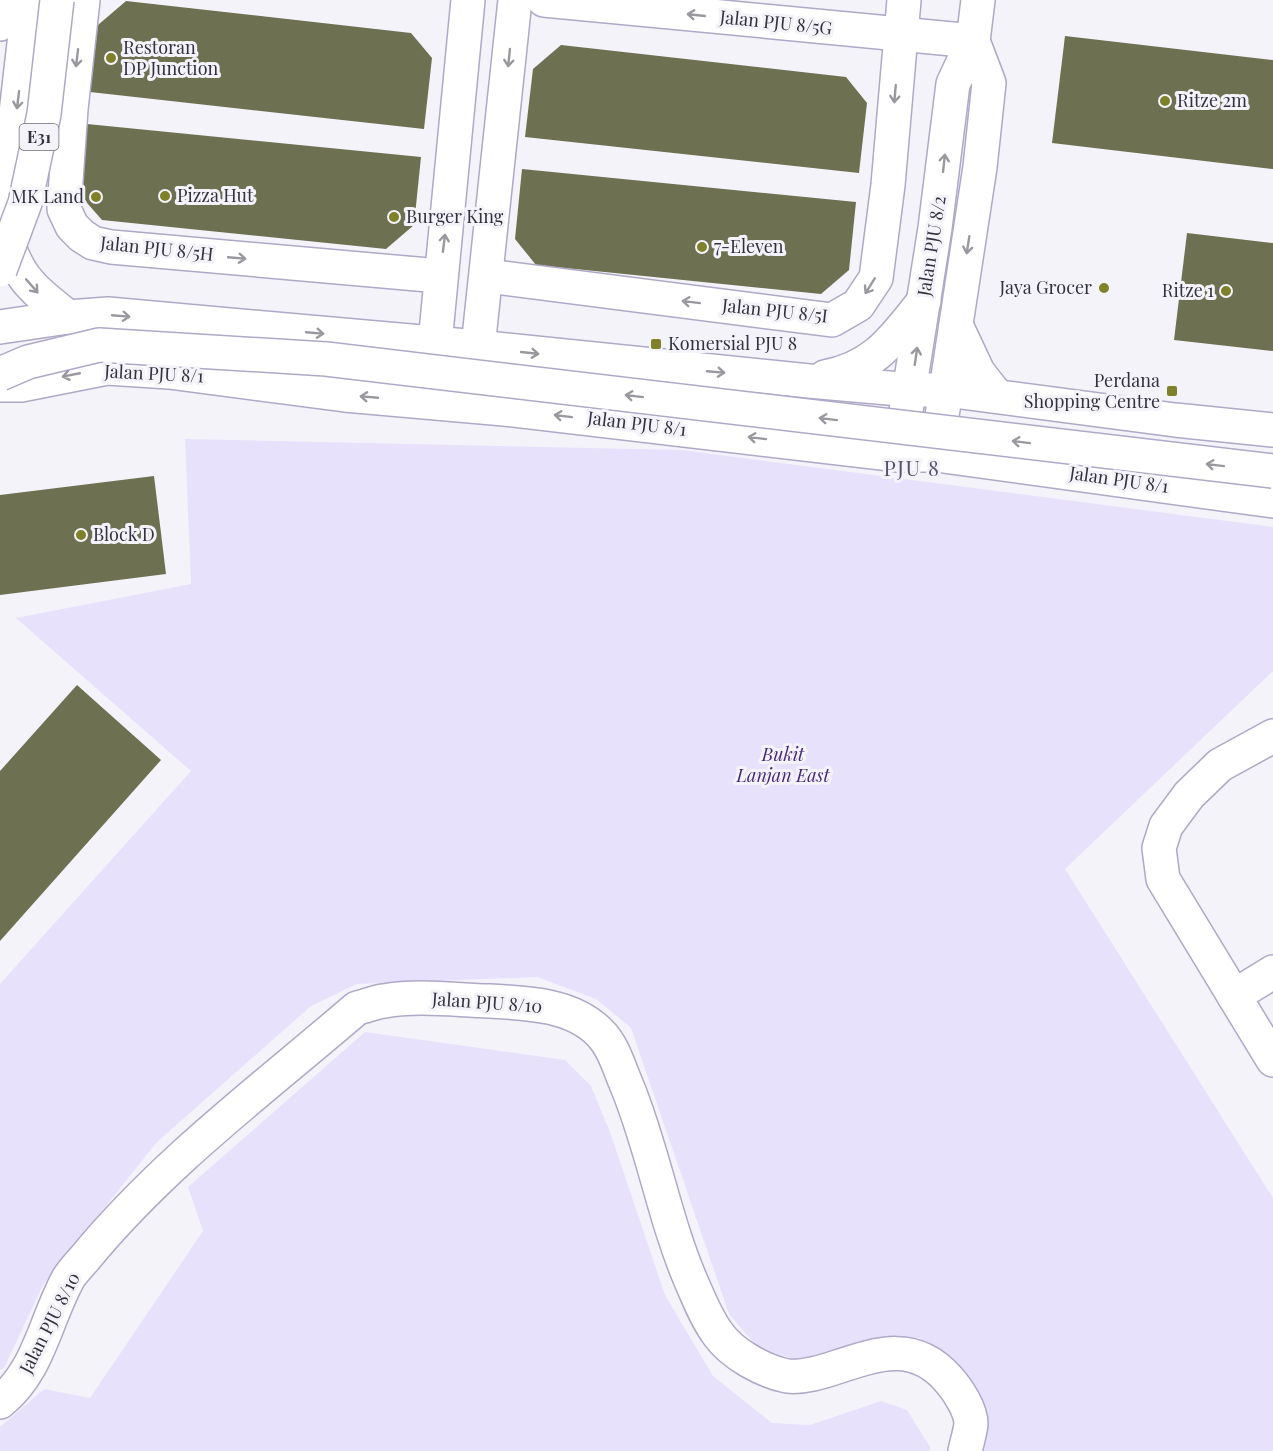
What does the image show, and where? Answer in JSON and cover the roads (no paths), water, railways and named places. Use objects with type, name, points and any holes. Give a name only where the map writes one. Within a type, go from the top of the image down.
[{"type":"main road","points":[[0,24],[2,0]]},
{"type":"main road","points":[[0,79],[11,0]]},
{"type":"main road","points":[[29,0],[3,226],[17,268],[36,292],[68,317]]},
{"type":"main road","name":"E31","points":[[0,270],[25,203],[44,114],[57,0]]},
{"type":"main road","name":"Jalan PJU 8/5H","points":[[84,0],[71,109],[64,209],[72,226],[82,236],[93,243],[111,247],[440,276]]},
{"type":"main road","points":[[435,343],[468,0]]},
{"type":"main road","points":[[478,347],[515,0]]},
{"type":"main road","name":"Jalan PJU 8/5G","points":[[544,0],[631,4],[900,35],[973,41]]},
{"type":"main road","name":"Jalan PJU 8/5I","points":[[487,276],[831,320],[858,305],[876,278],[888,185],[904,0]]},
{"type":"main road","name":"Jalan PJU 8/2","points":[[899,455],[911,390],[941,186],[953,84],[973,41],[978,0]]},
{"type":"main road","name":"Jalan PJU 8/2","points":[[936,455],[980,167],[989,82],[973,41]]},
{"type":"main road","points":[[809,381],[838,375],[870,361],[890,343],[924,301]]},
{"type":"main road","points":[[0,327],[68,317],[108,314],[478,347],[809,381],[911,390],[946,390],[1175,420],[1273,430]]},
{"type":"main road","points":[[956,325],[978,372],[996,395]]},
{"type":"main road","points":[[0,374],[28,362],[99,345],[326,359],[1273,471]]},
{"type":"main road","name":"Jalan PJU 8/1","points":[[0,385],[21,384],[107,368],[169,372],[345,395],[504,409],[899,455],[936,455],[1273,501]]},
{"type":"main road","points":[[1273,736],[1220,765],[1189,795],[1166,826],[1159,848],[1163,879],[1273,1060]]},
{"type":"main road","points":[[1234,996],[1273,972]]},
{"type":"main road","name":"Jalan PJU 8/10","points":[[0,1402],[13,1392],[31,1365],[68,1278],[116,1223],[195,1146],[357,1008],[383,1001],[421,998],[522,1002],[554,1008],[573,1015],[600,1032],[613,1050],[634,1104],[682,1260],[701,1305],[718,1334],[729,1346],[752,1361],[788,1376],[817,1374],[882,1354],[906,1354],[927,1359],[960,1392],[971,1422],[965,1451]]},
{"type":"place","name":"Restoran DP Junction","points":[[111,58]]},
{"type":"place","name":"Ritze 2m","points":[[1165,101]]},
{"type":"place","name":"Pizza Hut","points":[[165,196]]},
{"type":"place","name":"MK Land","points":[[96,197]]},
{"type":"place","name":"Burger King","points":[[394,217]]},
{"type":"place","name":"7-Eleven","points":[[702,247]]},
{"type":"place","name":"Jaya Grocer","points":[[1104,288]]},
{"type":"place","name":"Ritze 1","points":[[1226,291]]},
{"type":"place","name":"Komersial PJU 8","points":[[656,344]]},
{"type":"place","name":"Perdana Shopping Centre","points":[[1172,391]]},
{"type":"place","name":"Block D","points":[[81,535]]},
{"type":"district","name":"PJU 8","points":[[912,469]]},
{"type":"park label","name":"Bukit Lanjan East","points":[[783,765]]}]
